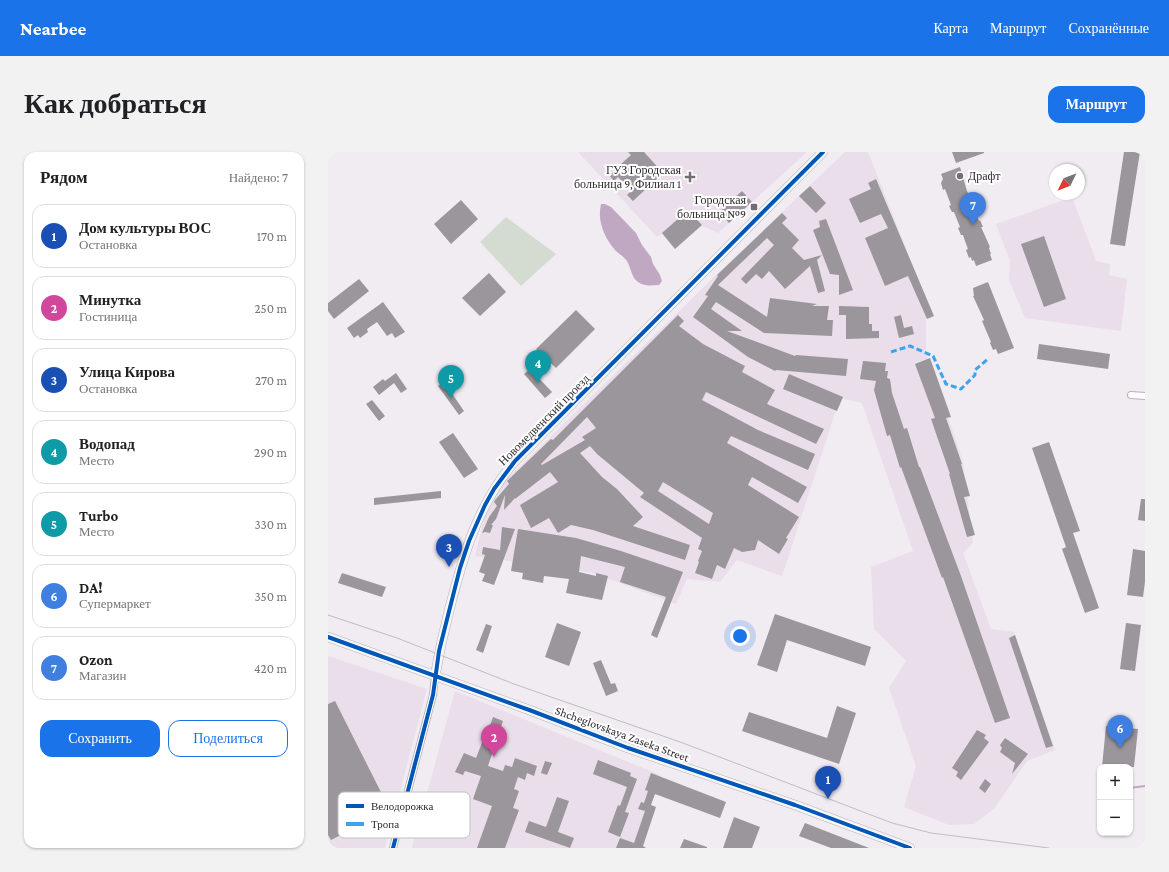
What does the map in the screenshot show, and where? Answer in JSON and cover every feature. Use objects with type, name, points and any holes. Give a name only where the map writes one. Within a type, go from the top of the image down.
[{"type":"street","name":"Новомедвенский проезд","points":[[408,792],[433,695],[439,651],[460,568],[469,541],[485,505],[503,475],[515,461],[823,152]]},
{"type":"street","points":[[1131,395],[1145,396]]},
{"type":"street","name":"Shcheglovskaya Zaseka Street","points":[[328,637],[628,748],[795,805],[910,848]]},
{"type":"street","name":"Новомедвенский проезд","points":[[393,848],[396,838]]},
{"type":"shaded area","name":"ГУЗ Городская больница 9, Филиал 1","points":[[578,152],[807,152],[718,233],[701,225],[675,249],[662,234],[657,237]]},
{"type":"shaded area","points":[[845,152],[868,152],[926,299],[926,351],[963,462],[973,543],[963,553],[991,629],[1014,632],[1055,750],[1027,761],[994,809],[974,824],[949,825],[904,807],[916,766],[889,688],[906,661],[874,629],[871,567],[913,551],[862,403],[840,398],[782,576],[737,560],[720,582],[687,579],[676,604],[593,573],[475,556],[485,515],[507,479]]},
{"type":"shaded area","points":[[1064,200],[1073,200],[1096,261],[1110,264],[1109,275],[1127,279],[1121,331],[1025,318],[1009,280],[1010,261],[996,224]]},
{"type":"shaded area","points":[[601,204],[611,207],[636,233],[660,275],[662,281],[659,285],[643,285],[634,278],[627,261],[615,250],[602,228],[600,217]]},
{"type":"shaded area","points":[[506,217],[556,254],[521,286],[480,242]]},
{"type":"shaded area","points":[[328,656],[427,689],[400,792],[338,792],[338,838],[388,838],[385,848],[328,848]]},
{"type":"shaded area","points":[[455,691],[660,775],[634,848],[412,848],[415,838],[470,838],[470,792],[427,792]]},
{"type":"building","points":[[628,152],[644,152],[663,173],[633,201],[627,195],[631,191],[618,177],[614,181],[609,175],[631,155]]},
{"type":"building","points":[[952,152],[984,152],[984,153],[956,163]]},
{"type":"building","points":[[1124,152],[1140,152],[1125,246],[1110,244]]},
{"type":"building","points":[[960,167],[967,191],[990,247],[992,260],[976,266],[974,260],[972,261],[971,257],[969,258],[966,250],[968,249],[963,235],[961,235],[958,228],[960,227],[954,212],[952,212],[949,206],[951,205],[941,183],[943,179],[941,174]]},
{"type":"building","points":[[876,179],[934,316],[927,319],[908,276],[885,286],[865,238],[888,228],[881,214],[860,223],[849,199],[871,189],[868,183]]},
{"type":"building","points":[[810,186],[826,203],[816,213],[799,196]]},
{"type":"building","points":[[742,191],[752,202],[729,223],[719,212]]},
{"type":"building","points":[[461,200],[478,219],[451,244],[434,224]]},
{"type":"building","points":[[688,210],[702,225],[675,249],[662,233]]},
{"type":"building","points":[[782,213],[787,218],[782,223],[799,240],[792,248],[804,260],[822,255],[817,260],[825,291],[818,293],[810,266],[785,289],[769,271],[762,279],[756,274],[746,284],[741,279],[774,245],[767,238],[718,285],[767,317],[770,298],[817,304],[812,306],[829,306],[827,320],[833,320],[832,336],[764,333],[716,302],[711,309],[742,331],[727,331],[795,356],[848,359],[846,376],[775,371],[748,357],[693,317],[708,296],[705,295],[718,276],[717,275]]},
{"type":"building","points":[[826,219],[853,290],[839,295],[839,275],[830,274],[813,230],[820,227],[819,221]]},
{"type":"building","points":[[1044,236],[1066,299],[1044,307],[1021,244]]},
{"type":"building","points":[[489,273],[506,292],[480,316],[462,298]]},
{"type":"building","points":[[359,279],[369,291],[334,319],[328,311],[328,303]]},
{"type":"building","points":[[988,282],[1014,348],[998,354],[996,349],[993,350],[982,321],[984,320],[973,296],[973,288]]},
{"type":"building","points":[[383,302],[405,332],[395,338],[392,333],[387,336],[377,322],[367,329],[368,332],[360,338],[358,335],[354,338],[347,328]]},
{"type":"building","points":[[839,306],[869,307],[869,324],[872,324],[872,331],[879,331],[879,338],[846,339],[846,315],[839,315]]},
{"type":"building","points":[[576,310],[595,329],[556,368],[536,349]]},
{"type":"building","points":[[678,315],[684,321],[679,326],[703,344],[745,366],[742,372],[775,390],[767,404],[824,429],[816,444],[706,392],[702,400],[758,430],[815,454],[808,470],[731,436],[727,443],[807,487],[798,503],[752,477],[748,485],[799,517],[786,538],[788,539],[779,554],[758,540],[755,550],[742,552],[734,548],[725,569],[717,565],[712,579],[695,573],[702,551],[698,549],[702,538],[640,497],[644,493],[597,454],[590,446],[580,453],[643,517],[633,526],[690,545],[685,560],[593,530],[571,525],[558,533],[549,518],[531,528],[520,505],[558,482],[550,472],[515,498],[504,510],[505,495],[496,519],[491,525],[493,525],[490,533],[482,533],[489,517],[497,506],[494,502],[495,500],[509,484],[507,481],[551,439],[553,440]],"holes":[[[587,417],[596,428],[582,437],[585,440],[542,465],[541,464]],[[663,482],[713,513],[709,524],[658,491]]]},
{"type":"building","points":[[901,315],[904,328],[912,326],[914,334],[899,338],[894,317]]},
{"type":"building","points":[[1039,344],[1110,354],[1108,369],[1037,359]]},
{"type":"building","points":[[930,358],[951,417],[946,418],[962,464],[970,496],[964,497],[975,535],[967,537],[950,474],[931,419],[935,418],[915,364]]},
{"type":"building","points":[[863,361],[886,363],[885,371],[888,371],[887,378],[890,379],[892,393],[904,429],[907,428],[919,467],[961,576],[1010,718],[995,723],[943,577],[942,578],[901,467],[900,468],[890,435],[887,436],[874,390],[876,381],[860,379]]},
{"type":"building","points":[[530,369],[552,392],[545,398],[524,374]]},
{"type":"building","points":[[396,373],[407,389],[401,393],[394,383],[379,395],[373,387],[383,379],[385,381]]},
{"type":"building","points":[[789,374],[843,397],[837,411],[783,389]]},
{"type":"building","points":[[444,382],[464,411],[459,415],[438,386]]},
{"type":"building","points":[[372,400],[385,416],[379,421],[366,404]]},
{"type":"building","points":[[453,433],[478,469],[464,478],[439,442]]},
{"type":"building","points":[[1049,442],[1080,531],[1073,533],[1099,608],[1085,613],[1062,549],[1066,547],[1032,448]]},
{"type":"building","points":[[441,491],[441,498],[374,505],[374,498]]},
{"type":"building","points":[[1141,499],[1145,499],[1145,521],[1138,520]]},
{"type":"building","points":[[502,527],[515,529],[494,585],[482,581],[485,574],[479,572],[485,555],[482,554],[483,547],[500,550]]},
{"type":"building","points":[[518,529],[576,538],[621,551],[683,572],[657,638],[651,635],[666,597],[620,582],[625,567],[581,556],[579,572],[596,576],[596,573],[608,576],[602,600],[566,593],[569,579],[544,576],[543,583],[522,579],[523,573],[511,571]]},
{"type":"building","points":[[1133,549],[1145,551],[1145,582],[1143,597],[1127,595]]},
{"type":"building","points":[[342,573],[386,587],[382,597],[338,583]]},
{"type":"building","points":[[775,614],[871,647],[865,666],[787,640],[777,672],[757,665]]},
{"type":"building","points":[[557,623],[581,632],[569,666],[545,657]]},
{"type":"building","points":[[1126,623],[1141,625],[1135,671],[1120,669]]},
{"type":"building","points":[[486,624],[492,626],[483,653],[476,650]]},
{"type":"building","points":[[1015,635],[1053,746],[1046,748],[1009,638]]},
{"type":"building","points":[[601,660],[611,684],[615,683],[618,691],[606,696],[593,663]]},
{"type":"building","points":[[335,701],[381,792],[338,792],[338,836],[331,840],[328,835],[328,704]]},
{"type":"building","points":[[837,706],[856,713],[839,764],[742,731],[749,712],[827,738]]},
{"type":"building","points":[[493,717],[503,721],[488,766],[503,771],[505,765],[512,767],[515,758],[537,766],[534,776],[527,773],[525,780],[518,777],[514,789],[519,791],[513,808],[519,810],[505,848],[477,848],[492,806],[473,799],[481,776],[465,771],[463,775],[455,772],[464,753],[476,758],[483,740],[485,740]]},
{"type":"building","points":[[1106,726],[1138,729],[1134,767],[1133,764],[1102,764]]},
{"type":"building","points":[[977,730],[986,735],[984,738],[989,742],[961,780],[956,776],[958,772],[952,768]]},
{"type":"building","points":[[1005,738],[1028,754],[1012,774],[1015,763],[1000,752],[1002,748],[1000,745]]},
{"type":"building","points":[[598,760],[631,773],[630,776],[637,779],[625,812],[629,813],[620,837],[608,832],[618,805],[620,806],[627,787],[593,774]]},
{"type":"building","points":[[545,761],[552,763],[547,775],[541,773]]},
{"type":"building","points":[[651,773],[726,802],[720,818],[655,794],[651,805],[656,807],[643,846],[646,848],[616,848],[620,838],[634,843],[645,811],[638,809],[641,802],[644,803],[648,791],[645,790]]},
{"type":"building","points":[[985,779],[991,784],[985,793],[979,788]]},
{"type":"building","points":[[557,797],[569,801],[558,832],[574,838],[570,848],[525,832],[529,821],[546,827]]},
{"type":"building","points":[[734,817],[760,827],[752,848],[723,848]]},
{"type":"building","points":[[805,823],[869,848],[831,848],[799,836]]},
{"type":"building","points":[[684,839],[707,847],[707,848],[680,848]]},
{"type":"waterway","points":[[1133,788],[1145,786]]},
{"type":"tram line","points":[[328,615],[397,638],[514,684],[683,743],[892,823],[931,833],[1049,848]]},
{"type":"marked path","points":[[891,352],[910,346],[933,356],[946,384],[961,389],[975,375],[975,370],[988,359]]},
{"type":"cycle path","points":[[408,792],[433,695],[439,651],[460,568],[469,541],[494,489],[515,461],[823,152]]},
{"type":"cycle path","points":[[328,637],[532,711],[628,748],[795,805],[910,848]]},
{"type":"cycle path","points":[[393,848],[396,838]]},
{"type":"place","name":"Драфт","points":[[960,176]]},
{"type":"place","name":"ГУЗ Городская больница 9, Филиал 1","points":[[690,177]]},
{"type":"place","name":"Городская больница №9","points":[[754,207]]},
{"type":"place","name":"Ozon","points":[[973,225]]},
{"type":"place","name":"Водопад","points":[[538,383]]},
{"type":"place","name":"Turbo","points":[[451,398]]},
{"type":"place","name":"Улица Кирова","points":[[449,567]]},
{"type":"place","name":"DA!","points":[[1120,748]]},
{"type":"place","name":"Минутка","points":[[494,757]]},
{"type":"place","name":"Дом культуры ВОС","points":[[828,799]]}]
